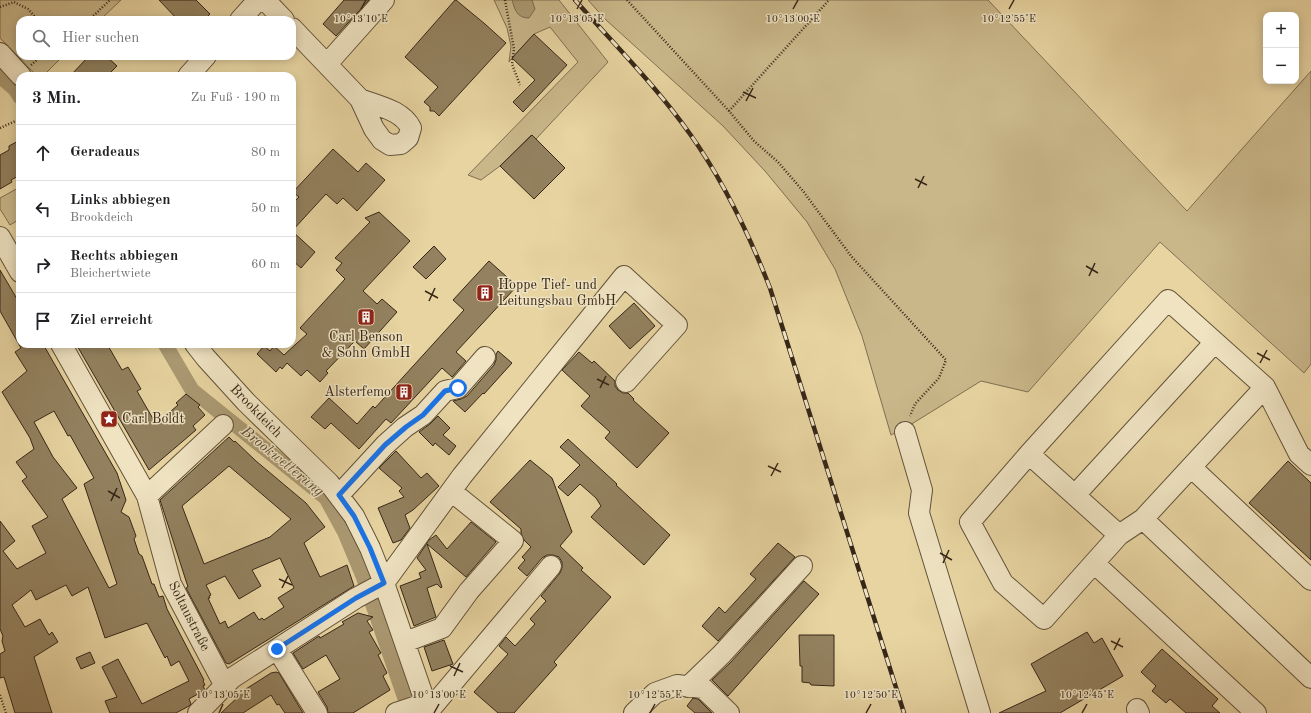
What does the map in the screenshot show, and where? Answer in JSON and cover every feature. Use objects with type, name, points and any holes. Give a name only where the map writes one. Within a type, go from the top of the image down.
[{"type":"street","points":[[244,16],[258,0]]},
{"type":"street","points":[[265,0],[280,16]]},
{"type":"street","points":[[327,64],[384,0]]},
{"type":"street","points":[[296,32],[360,99]]},
{"type":"street","points":[[0,53],[17,72]]},
{"type":"street","points":[[192,72],[202,60]]},
{"type":"street","points":[[0,237],[16,265]]},
{"type":"street","points":[[198,713],[232,678],[356,598],[379,585],[451,491],[624,276],[677,326],[626,382]]},
{"type":"street","points":[[1265,387],[1143,520],[1119,535],[1044,619],[1003,583],[970,522],[1029,454],[1168,300],[1265,387],[1307,454]]},
{"type":"street","points":[[1075,495],[1215,342]]},
{"type":"street","name":"Soltaustraße","points":[[63,348],[147,496],[170,584],[225,686]]},
{"type":"street","name":"Brookdeich","points":[[198,348],[246,402],[329,484],[354,516],[370,548],[379,585],[405,642],[416,709]]},
{"type":"street","points":[[339,495],[385,445],[423,415],[445,391],[458,388],[485,357]]},
{"type":"street","points":[[147,496],[223,425]]},
{"type":"street","points":[[905,432],[922,490],[919,513],[980,713]]},
{"type":"street","points":[[1029,454],[1119,535]]},
{"type":"street","points":[[1191,467],[1311,580]]},
{"type":"street","points":[[405,642],[442,628],[469,591],[513,541],[451,491]]},
{"type":"street","points":[[1143,520],[1311,678]]},
{"type":"street","points":[[1094,563],[1256,713]]},
{"type":"street","points":[[416,709],[551,566]]},
{"type":"street","points":[[688,686],[722,654],[802,566]]},
{"type":"street","points":[[277,649],[317,713]]},
{"type":"street","points":[[634,713],[655,693],[677,685],[703,688],[729,713]]},
{"type":"path","points":[[93,16],[110,0]]},
{"type":"path","points":[[505,0],[514,49],[512,64],[520,85]]},
{"type":"path","points":[[627,0],[754,141],[778,162],[804,191],[851,256],[946,360],[939,378],[915,404],[905,432]]},
{"type":"path","points":[[728,111],[829,0]]},
{"type":"path","points":[[0,7],[14,2],[28,9],[34,16]]},
{"type":"path","points":[[0,128],[16,121]]},
{"type":"path","points":[[0,695],[6,713]]},
{"type":"shaded area","points":[[0,0],[121,0],[104,16],[16,16],[16,54],[0,38]]},
{"type":"shaded area","points":[[494,0],[559,0],[608,62],[536,139],[531,135],[500,166],[481,180],[468,175],[578,62],[550,27],[534,34],[509,62],[511,46],[507,28]]},
{"type":"shaded area","points":[[512,0],[532,0],[535,9],[529,18],[522,17],[517,13]]},
{"type":"shaded area","points":[[588,0],[988,0],[1187,211],[1311,71],[1311,364],[1304,373],[1160,242],[1028,392],[981,381],[910,425],[891,435],[862,336],[835,269],[807,222],[765,171],[723,126],[605,19]]},
{"type":"shaded area","points":[[21,60],[59,60],[47,72],[33,72]]},
{"type":"shaded area","points":[[16,189],[16,221],[10,225],[0,209],[0,198]]},
{"type":"building","points":[[159,0],[196,0],[210,14],[208,16],[174,16]]},
{"type":"building","points":[[344,0],[369,0],[336,36],[323,24]]},
{"type":"building","points":[[455,0],[506,43],[439,116],[434,111],[430,111],[430,107],[424,102],[438,87],[405,57]]},
{"type":"building","points":[[534,34],[567,65],[523,112],[513,102],[535,80],[512,58]]},
{"type":"building","points":[[85,60],[110,60],[117,66],[111,72],[74,72]]},
{"type":"building","points":[[532,135],[565,168],[534,199],[500,166]]},
{"type":"building","points":[[16,142],[16,177],[11,180],[12,182],[0,189],[0,155],[9,150],[9,146]]},
{"type":"building","points":[[333,149],[358,172],[366,163],[385,180],[357,211],[343,198],[337,204],[326,194],[296,227],[296,200],[299,197],[296,194],[296,189]]},
{"type":"building","points":[[379,212],[410,241],[363,291],[377,304],[382,299],[397,312],[364,349],[355,341],[326,371],[328,373],[320,382],[307,370],[301,376],[287,363],[282,369],[280,367],[276,372],[257,354],[262,348],[266,348],[270,351],[272,348],[276,348],[284,355],[292,348],[296,348],[296,344],[307,334],[300,328],[345,279],[336,270],[342,263],[335,258],[370,222],[365,218]]},
{"type":"building","points":[[296,235],[315,252],[301,268],[296,264]]},
{"type":"building","points":[[434,246],[446,259],[426,279],[413,267]]},
{"type":"building","points":[[489,261],[517,286],[456,352],[466,361],[452,377],[442,368],[391,423],[386,419],[359,449],[331,423],[325,429],[311,417],[329,398],[357,424],[373,406],[375,408],[464,310],[453,300]]},
{"type":"building","points":[[0,270],[16,297],[16,339],[0,311]]},
{"type":"building","points":[[634,303],[655,326],[630,349],[609,326]]},
{"type":"building","points":[[21,348],[45,348],[117,473],[126,500],[121,512],[129,517],[136,536],[134,539],[139,554],[142,556],[152,584],[154,584],[159,597],[163,596],[167,609],[204,680],[205,685],[203,686],[205,690],[189,699],[191,704],[176,713],[110,713],[105,701],[117,697],[102,667],[118,659],[142,704],[189,681],[179,661],[171,666],[167,656],[165,658],[147,623],[105,638],[88,587],[72,596],[66,585],[36,600],[31,590],[12,605],[25,627],[40,619],[49,635],[52,632],[58,642],[34,657],[52,713],[15,713],[4,677],[0,678],[0,654],[5,651],[2,641],[3,636],[0,629],[0,521],[15,541],[3,551],[17,569],[46,553],[32,526],[48,517],[22,481],[27,477],[16,462],[34,449],[30,438],[2,392],[27,371],[15,352]],"holes":[[[54,411],[68,436],[70,435],[94,478],[84,484],[117,584],[109,588],[62,499],[77,488],[53,457],[34,422]]]},
{"type":"building","points":[[78,348],[109,348],[122,370],[128,367],[141,389],[137,391],[156,424],[178,405],[176,403],[186,394],[200,405],[198,407],[205,415],[193,426],[196,430],[149,470]]},
{"type":"building","points":[[498,351],[512,363],[484,394],[483,393],[465,412],[453,401],[467,396],[494,365]]},
{"type":"building","points":[[579,352],[592,363],[594,361],[615,381],[615,386],[618,390],[623,393],[628,393],[634,399],[633,400],[669,433],[637,468],[605,438],[610,432],[581,406],[590,396],[562,370]]},
{"type":"building","points":[[438,416],[450,428],[443,435],[456,446],[449,455],[435,443],[433,446],[419,432]]},
{"type":"building","points":[[229,437],[306,503],[325,527],[304,543],[320,577],[347,565],[354,586],[229,664],[226,663],[186,588],[188,587],[160,500]],"holes":[[[229,466],[291,519],[270,537],[204,564],[182,506]],[[280,558],[294,588],[278,598],[284,607],[264,620],[262,618],[259,620],[254,612],[228,628],[225,621],[220,624],[208,598],[210,598],[209,596],[211,595],[206,585],[225,576],[239,599],[261,586],[252,570]]]},
{"type":"building","points":[[568,439],[670,535],[644,565],[591,517],[601,506],[596,498],[580,484],[568,496],[558,487],[580,465],[560,447]]},
{"type":"building","points":[[396,451],[421,478],[427,473],[439,486],[413,510],[405,515],[410,528],[401,540],[393,543],[378,508],[404,497],[399,491],[402,488],[379,468]]},
{"type":"building","points":[[530,460],[552,478],[572,532],[560,546],[583,568],[581,570],[611,597],[554,662],[557,665],[514,713],[498,713],[474,692],[508,654],[499,646],[506,637],[515,646],[535,624],[530,619],[546,601],[541,596],[560,573],[562,568],[562,562],[559,557],[547,555],[542,558],[527,576],[518,568],[525,560],[522,557],[531,547],[524,540],[521,529],[490,502]]},
{"type":"building","points":[[1288,461],[1311,483],[1311,560],[1249,503]]},
{"type":"building","points":[[471,522],[496,542],[466,577],[427,544],[442,587],[441,588],[437,584],[427,588],[436,617],[414,626],[400,586],[421,578],[419,573],[426,570],[417,558],[429,540],[436,535],[447,549]]},
{"type":"building","points":[[778,543],[795,557],[718,641],[702,626],[719,607],[725,613],[756,579],[750,574]]},
{"type":"building","points":[[804,581],[819,594],[728,696],[712,680],[731,662]]},
{"type":"building","points":[[358,613],[373,617],[367,621],[373,630],[369,632],[381,653],[378,655],[387,673],[383,676],[390,690],[353,713],[328,713],[327,707],[318,692],[340,679],[326,655],[303,669],[293,653],[319,636],[320,638],[344,624],[342,622]]},
{"type":"building","points":[[1087,632],[1094,643],[1102,638],[1123,676],[1060,713],[999,713],[1046,691],[1031,664]]},
{"type":"building","points":[[799,635],[834,635],[834,686],[811,685],[810,683],[802,682]]},
{"type":"building","points":[[444,640],[453,664],[432,671],[424,647]]},
{"type":"building","points":[[1162,649],[1218,699],[1212,706],[1220,713],[1186,713],[1170,699],[1166,703],[1152,691],[1156,686],[1141,672]]},
{"type":"building","points":[[90,652],[95,663],[81,669],[76,658]]},
{"type":"building","points":[[271,673],[279,673],[303,713],[285,713],[279,704],[277,705],[271,695],[243,713],[221,713],[239,696],[238,694]]},
{"type":"building","points":[[693,698],[698,699],[712,713],[695,713],[687,706]]},
{"type":"waterway","name":"Brookwetterung","points":[[0,76],[16,91]]},
{"type":"waterway","name":"Brookwetterung","points":[[167,348],[192,390],[326,498],[345,533],[363,576],[410,713]]},
{"type":"railway","points":[[575,0],[649,82],[677,116],[714,171],[744,228],[770,288],[904,713]]},
{"type":"place","name":"Hoppe Tief- und Leitungsbau GmbH","points":[[485,293]]},
{"type":"place","name":"Carl Benson & Sohn GmbH","points":[[366,317]]},
{"type":"place","name":"Alsterfemo","points":[[404,392]]},
{"type":"place","name":"Carl Boldt","points":[[109,419]]},
{"type":"route","points":[[277,649],[356,598],[384,583],[370,548],[354,516],[339,495],[385,445],[423,415],[445,391],[458,388]]}]
